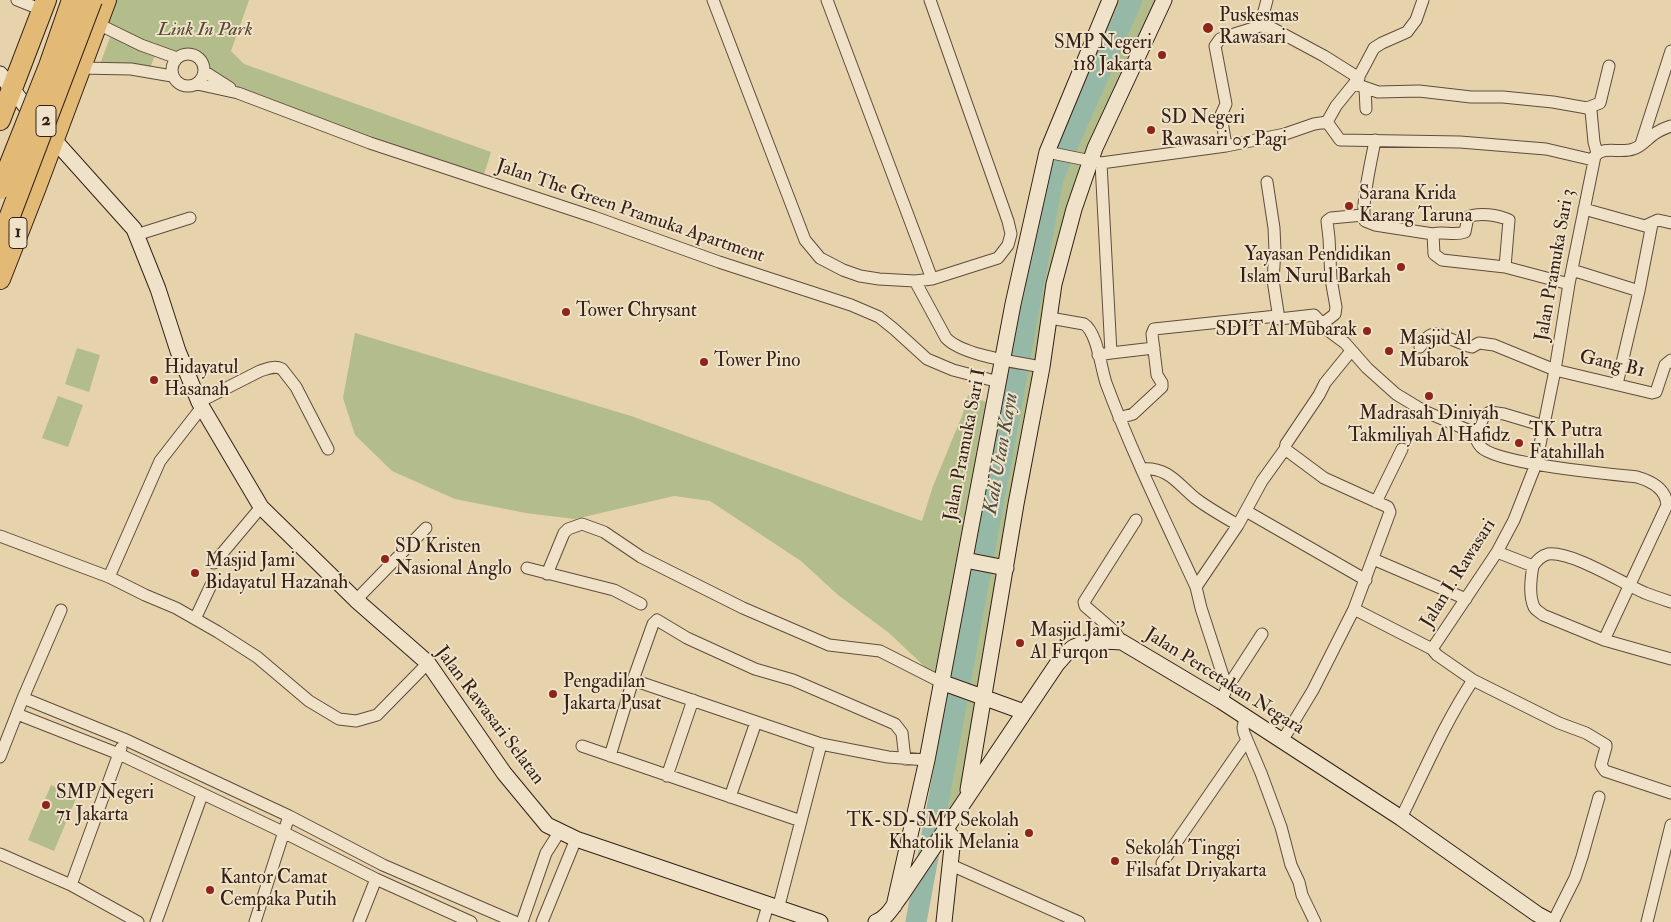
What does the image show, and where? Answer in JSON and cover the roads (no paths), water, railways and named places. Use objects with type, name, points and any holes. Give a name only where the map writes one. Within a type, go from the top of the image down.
[{"type":"highway","name":"2","points":[[0,189],[49,66],[72,0]]},
{"type":"highway","name":"2","points":[[0,242],[92,0]]},
{"type":"highway","name":"1","points":[[0,279],[106,0]]},
{"type":"highway","points":[[0,120],[6,81],[44,5]]},
{"type":"highway","points":[[6,81],[55,82],[78,75]]},
{"type":"highway","points":[[0,158],[54,140]]},
{"type":"highway","points":[[0,174],[36,187]]},
{"type":"main road","name":"Jalan Pramuka Sari I","points":[[894,906],[944,683],[999,382],[1008,361],[1021,264],[1048,152],[1110,0]]},
{"type":"main road","points":[[967,796],[978,695],[1016,504],[1037,366],[1050,318],[1054,284],[1074,209],[1093,168],[1121,90],[1164,0]]},
{"type":"main road","name":"Jalan Rawasari Selatan","points":[[6,81],[39,123],[134,229],[158,289],[178,351],[201,405],[261,507],[356,600],[428,663],[504,773],[554,828],[576,839],[820,922]]},
{"type":"main road","points":[[967,561],[1003,567]]},
{"type":"main road","name":"Jalan Percetakan Negara","points":[[876,922],[883,918],[894,906],[1057,664],[1074,647],[1101,641],[1122,642],[1224,694],[1245,718],[1401,818],[1537,914],[1552,922]]},
{"type":"main road","points":[[944,683],[1024,712]]},
{"type":"main road","points":[[944,922],[953,838],[946,830]]},
{"type":"street","points":[[713,0],[805,240],[820,258],[842,270],[860,276],[879,279],[915,281],[932,279],[998,258],[1008,245],[1010,234],[1008,220],[930,0]]},
{"type":"street","points":[[827,0],[932,279]]},
{"type":"street","points":[[1260,26],[1268,0]]},
{"type":"street","points":[[1048,152],[1093,168],[1226,146],[1285,134],[1326,122],[1336,106],[1360,83],[1374,48],[1408,32],[1416,20],[1422,0]]},
{"type":"street","points":[[19,1],[44,5]]},
{"type":"street","points":[[96,23],[141,45],[177,58]]},
{"type":"street","points":[[1226,146],[1221,115],[1226,104],[1215,46],[1220,40],[1228,36],[1260,26],[1272,28],[1324,56],[1360,83],[1378,92],[1419,91],[1471,97],[1503,97],[1553,102],[1587,108],[1600,104],[1609,66]]},
{"type":"street","points":[[1641,144],[1671,51]]},
{"type":"street","points":[[186,54],[200,58],[205,72],[197,84],[190,87],[182,86],[176,82],[172,76],[171,68],[177,58],[186,54]]},
{"type":"street","points":[[78,75],[131,69],[172,76]]},
{"type":"street","name":"Jalan The Green Pramuka Apartment","points":[[205,72],[238,93]]},
{"type":"street","points":[[1360,83],[1366,109]]},
{"type":"street","name":"Jalan The Green Pramuka Apartment","points":[[197,84],[238,93],[370,143],[851,305],[878,317],[903,336],[927,359],[953,370],[999,382]]},
{"type":"street","points":[[1587,108],[1590,111],[1595,156]]},
{"type":"street","points":[[1326,122],[1340,140],[1440,141],[1546,149],[1595,156],[1604,150],[1631,150],[1654,134],[1671,126]]},
{"type":"street","points":[[1375,140],[1364,200],[1363,215],[1365,222],[1433,234],[1437,232],[1453,235],[1465,232],[1468,217],[1474,215],[1501,217],[1509,220],[1505,267]]},
{"type":"street","name":"Jalan Pramuka Sari 3","points":[[1536,464],[1595,156]]},
{"type":"street","points":[[1093,168],[1111,353]]},
{"type":"street","points":[[1267,182],[1274,228],[1273,280],[1279,319]]},
{"type":"street","points":[[1584,209],[1645,226],[1658,220],[1671,223]]},
{"type":"street","points":[[1322,324],[1335,314],[1336,307],[1331,279],[1329,238],[1326,222],[1331,218],[1363,215]]},
{"type":"street","points":[[136,235],[190,218]]},
{"type":"street","points":[[1617,384],[1639,291],[1652,224]]},
{"type":"street","points":[[1433,234],[1434,254],[1442,260],[1505,267],[1569,284]]},
{"type":"street","points":[[1572,270],[1639,291]]},
{"type":"street","points":[[915,281],[946,338],[951,343],[959,348],[1008,361],[1037,366]]},
{"type":"street","points":[[1119,418],[1132,414],[1162,387],[1162,382],[1157,374],[1154,329],[1276,316],[1279,319],[1311,315],[1317,317],[1367,368],[1396,394],[1424,411],[1470,431],[1481,447],[1490,452],[1501,457],[1536,464],[1637,477],[1649,481],[1664,492],[1669,506],[1604,640]]},
{"type":"street","points":[[1050,318],[1084,324],[1088,327],[1119,418],[1196,587],[1224,694]]},
{"type":"street","name":"Gang B1","points":[[1420,347],[1428,336],[1432,334],[1438,334],[1471,347],[1477,343],[1494,345],[1555,370],[1646,392],[1656,392],[1666,365],[1671,360]]},
{"type":"street","points":[[1098,355],[1154,348]]},
{"type":"street","points":[[1196,587],[1238,526],[1262,481],[1285,449],[1286,444],[1325,383],[1351,350]]},
{"type":"street","points":[[109,577],[160,461],[201,405],[260,371],[278,367],[282,369],[296,387],[328,450]]},
{"type":"street","points":[[1475,436],[1484,416],[1490,412],[1504,414],[1544,426]]},
{"type":"street","points":[[1280,740],[1287,733],[1313,690],[1354,609],[1390,512],[1388,507],[1324,478],[1285,449]]},
{"type":"street","points":[[1376,502],[1402,449]]},
{"type":"street","name":"Jalan I. Rawasari","points":[[1536,464],[1514,520],[1497,552],[1432,649],[1437,655],[1472,680],[1558,723],[1586,733],[1606,745],[1601,765],[1605,771],[1671,793]]},
{"type":"street","points":[[1142,469],[1152,468],[1168,474],[1195,498],[1238,526]]},
{"type":"street","points":[[214,564],[261,507]]},
{"type":"street","points":[[1246,511],[1366,580]]},
{"type":"street","points":[[1122,642],[1115,632],[1084,606],[1084,602],[1136,520]]},
{"type":"street","points":[[547,574],[564,532],[582,524],[604,532],[649,561],[743,608],[803,635],[828,645],[880,651],[944,683]]},
{"type":"street","points":[[356,600],[426,528]]},
{"type":"street","points":[[0,536],[109,577],[218,632],[257,657],[309,701],[338,720],[356,721],[377,715],[428,663]]},
{"type":"street","points":[[1497,552],[1533,566]]},
{"type":"street","points":[[1671,602],[1645,593],[1584,563],[1554,554],[1542,556],[1533,566],[1532,595],[1534,607],[1543,615],[1604,640],[1671,659]]},
{"type":"street","points":[[1373,559],[1466,599]]},
{"type":"street","points":[[527,568],[614,590],[641,604]]},
{"type":"street","points":[[194,619],[211,585]]},
{"type":"street","points":[[1354,609],[1432,649]]},
{"type":"street","points":[[0,757],[61,610]]},
{"type":"street","points":[[610,756],[633,680],[653,624],[657,620],[687,638],[755,669],[819,690],[895,724],[902,733],[906,759]]},
{"type":"street","points":[[1224,694],[1262,634]]},
{"type":"street","points":[[633,680],[822,744],[906,759],[926,760]]},
{"type":"street","points":[[1401,818],[1446,726],[1472,680]]},
{"type":"street","points":[[23,698],[124,740],[289,816],[383,865],[514,922]]},
{"type":"street","points":[[667,776],[692,700]]},
{"type":"street","points":[[17,714],[119,754],[283,832],[376,880],[471,922]]},
{"type":"street","points":[[1245,718],[1243,728],[1247,740],[1281,827],[1291,865],[1299,882],[1302,895],[1315,922]]},
{"type":"street","points":[[730,797],[756,722]]},
{"type":"street","points":[[71,885],[124,740]]},
{"type":"street","points":[[1162,863],[1247,740]]},
{"type":"street","points":[[763,922],[773,907],[801,821],[822,744]]},
{"type":"street","points":[[582,746],[801,821]]},
{"type":"street","points":[[156,922],[202,795]]},
{"type":"street","points":[[1552,922],[1575,878],[1599,798]]},
{"type":"street","points":[[255,922],[289,816]]},
{"type":"street","points":[[1647,922],[1671,825]]},
{"type":"street","points":[[522,922],[554,828]]},
{"type":"street","points":[[543,922],[576,839]]},
{"type":"street","points":[[0,854],[71,885],[138,922]]},
{"type":"street","points":[[951,865],[1079,922]]},
{"type":"street","points":[[358,922],[376,880]]},
{"type":"waterway","name":"Kali Utan Kayu","points":[[916,922],[1053,178],[1132,0]]},
{"type":"place","name":"Puskesmas Rawasari","points":[[1208,28]]},
{"type":"place","name":"SMP Negeri 118 Jakarta","points":[[1162,55]]},
{"type":"place","name":"SD Negeri Rawasari 05 Pagi","points":[[1151,130]]},
{"type":"place","name":"Sarana Krida Karang Taruna","points":[[1349,206]]},
{"type":"place","name":"Yayasan Pendidikan Islam Nurul Barkah","points":[[1401,267]]},
{"type":"place","name":"Tower Chrysant","points":[[566,312]]},
{"type":"place","name":"SDIT Al Mubarak","points":[[1367,331]]},
{"type":"place","name":"Masjid Al Mubarok","points":[[1389,351]]},
{"type":"place","name":"Tower Pino","points":[[704,362]]},
{"type":"place","name":"Hidayatul Hasanah","points":[[154,380]]},
{"type":"place","name":"Madrasah Diniyah Takmiliyah Al Hafidz","points":[[1429,396]]},
{"type":"place","name":"TK Putra Fatahillah","points":[[1519,443]]},
{"type":"place","name":"SD Kristen Nasional Anglo","points":[[385,559]]},
{"type":"place","name":"Masjid Jami Bidayatul Hazanah","points":[[195,573]]},
{"type":"place","name":"Masjid Jami' Al Furqon","points":[[1020,643]]},
{"type":"place","name":"Pengadilan Jakarta Pusat","points":[[553,694]]},
{"type":"place","name":"SMP Negeri 71 Jakarta","points":[[46,805]]},
{"type":"place","name":"TK-SD-SMP Sekolah Khatolik Melania","points":[[1029,833]]},
{"type":"place","name":"Sekolah Tinggi Filsafat Driyakarta","points":[[1115,861]]},
{"type":"place","name":"Kantor Camat Cempaka Putih","points":[[210,890]]},
{"type":"park label","name":"Link In Park","points":[[205,31]]}]
